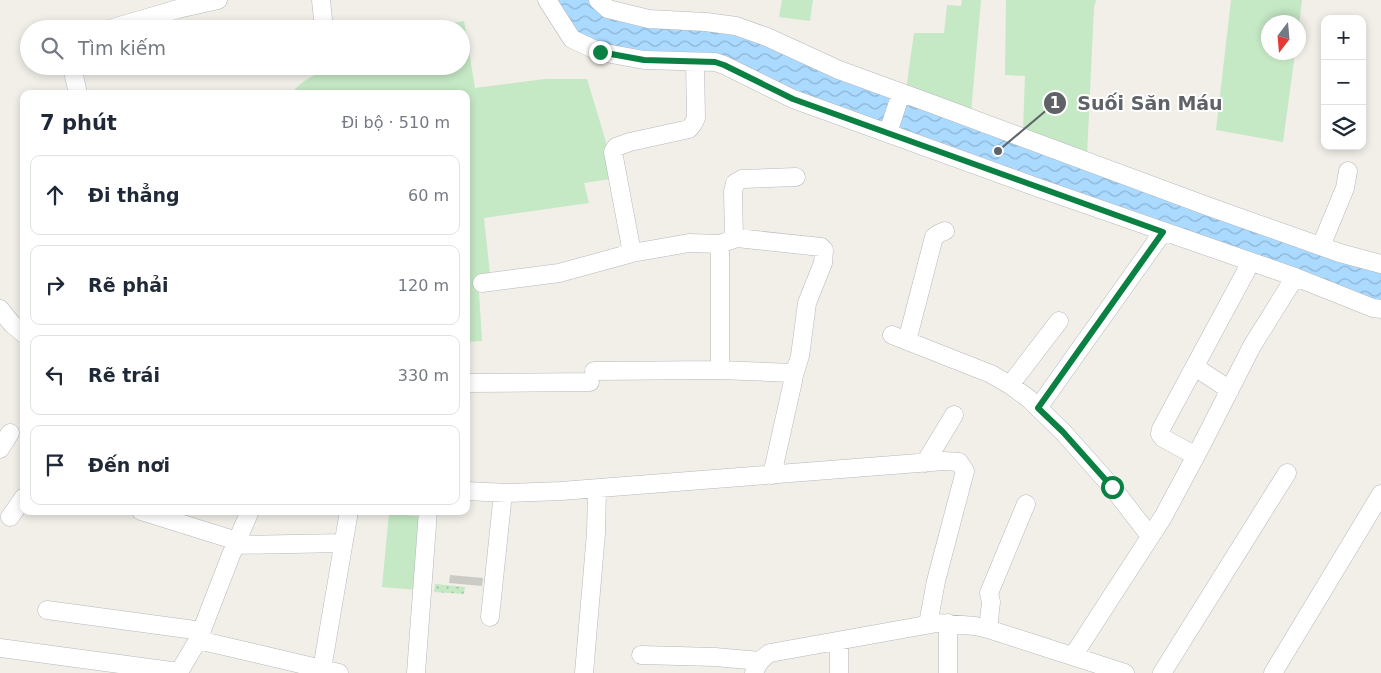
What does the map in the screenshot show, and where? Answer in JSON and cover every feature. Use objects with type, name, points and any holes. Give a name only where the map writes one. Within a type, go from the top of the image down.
[{"type":"street","points":[[134,20],[175,5],[218,0]]},
{"type":"street","points":[[321,0],[323,20]]},
{"type":"street","points":[[547,0],[572,39],[600,52],[644,60],[715,62],[793,99],[1163,232],[1295,277],[1372,308],[1381,309]]},
{"type":"street","points":[[598,0],[608,9],[620,6],[649,19],[706,22],[736,26],[767,37],[839,70],[1207,206],[1321,246],[1381,264]]},
{"type":"street","points":[[632,252],[613,152],[616,147],[630,142],[689,129],[696,118],[695,62]]},
{"type":"street","points":[[74,75],[77,90]]},
{"type":"street","points":[[888,133],[902,93]]},
{"type":"street","points":[[1321,246],[1346,186],[1348,171]]},
{"type":"street","points":[[720,370],[727,242],[733,192],[736,183],[742,179],[796,178]]},
{"type":"street","points":[[946,231],[940,232],[934,238],[899,338],[991,374],[1028,398],[1063,432],[1112,487],[1150,536]]},
{"type":"street","points":[[1038,408],[1163,232]]},
{"type":"street","points":[[482,283],[558,272],[632,252],[689,243],[727,242],[737,238],[821,247],[824,250],[823,263],[807,303],[800,356],[772,475]]},
{"type":"street","points":[[1196,456],[1163,438],[1160,434],[1161,429],[1251,262]]},
{"type":"street","points":[[1073,656],[1163,517],[1252,346],[1295,277]]},
{"type":"street","points":[[0,309],[20,331]]},
{"type":"street","points":[[1010,385],[1059,321]]},
{"type":"street","points":[[1195,367],[1230,390]]},
{"type":"street","points":[[470,383],[720,370],[793,373],[794,375]]},
{"type":"street","points":[[925,463],[954,415]]},
{"type":"street","points":[[0,449],[10,432]]},
{"type":"street","points":[[470,491],[503,493],[597,489],[944,461],[959,462],[965,471],[936,581],[928,624]]},
{"type":"street","points":[[1162,673],[1287,473]]},
{"type":"street","points":[[584,673],[596,533],[597,489]]},
{"type":"street","points":[[490,618],[503,493]]},
{"type":"street","points":[[1273,673],[1381,494]]},
{"type":"street","points":[[10,518],[20,503]]},
{"type":"street","points":[[988,629],[991,602],[989,593],[1026,504]]},
{"type":"street","points":[[153,515],[236,543],[343,543]]},
{"type":"street","points":[[0,648],[178,673],[181,671],[200,636],[248,515]]},
{"type":"street","points":[[310,669],[343,543],[347,515]]},
{"type":"street","points":[[416,673],[428,515]]},
{"type":"street","points":[[47,610],[200,636],[310,669],[339,673]]},
{"type":"street","points":[[948,623],[948,673]]},
{"type":"street","points":[[641,655],[716,657],[757,667],[765,656],[770,653],[928,624],[948,623],[988,629],[1125,673]]},
{"type":"street","points":[[839,641],[839,673]]},
{"type":"green space","points":[[782,0],[813,0],[810,21],[779,17]]},
{"type":"green space","points":[[962,0],[981,0],[971,112],[906,90],[914,33],[944,33],[947,5],[961,6]]},
{"type":"green space","points":[[1006,0],[1096,0],[1094,7],[1087,155],[1023,131],[1025,76],[1005,75]]},
{"type":"green space","points":[[1231,0],[1302,0],[1300,15],[1261,15],[1261,60],[1294,60],[1283,142],[1216,130]]},
{"type":"green space","points":[[470,58],[475,88],[545,79],[587,79],[606,142],[610,179],[584,183],[589,203],[484,218],[490,274],[478,275],[482,341],[470,342],[470,90],[294,90],[313,76],[470,75]]},
{"type":"green space","points":[[389,515],[425,517],[418,590],[382,587]]},
{"type":"green space","points":[[435,584],[465,587],[464,594],[434,592]]},
{"type":"water","points":[[552,0],[591,0],[736,30],[1381,268],[1381,305],[798,96],[727,62],[646,56],[575,36]]},
{"type":"building","points":[[450,575],[483,578],[482,586],[449,583]]},
{"type":"place","name":"Suối Săn Máu","points":[[998,151]]},
{"type":"route","points":[[600,52],[644,60],[715,62],[793,99],[1163,232],[1038,408],[1063,432],[1112,487]]}]
